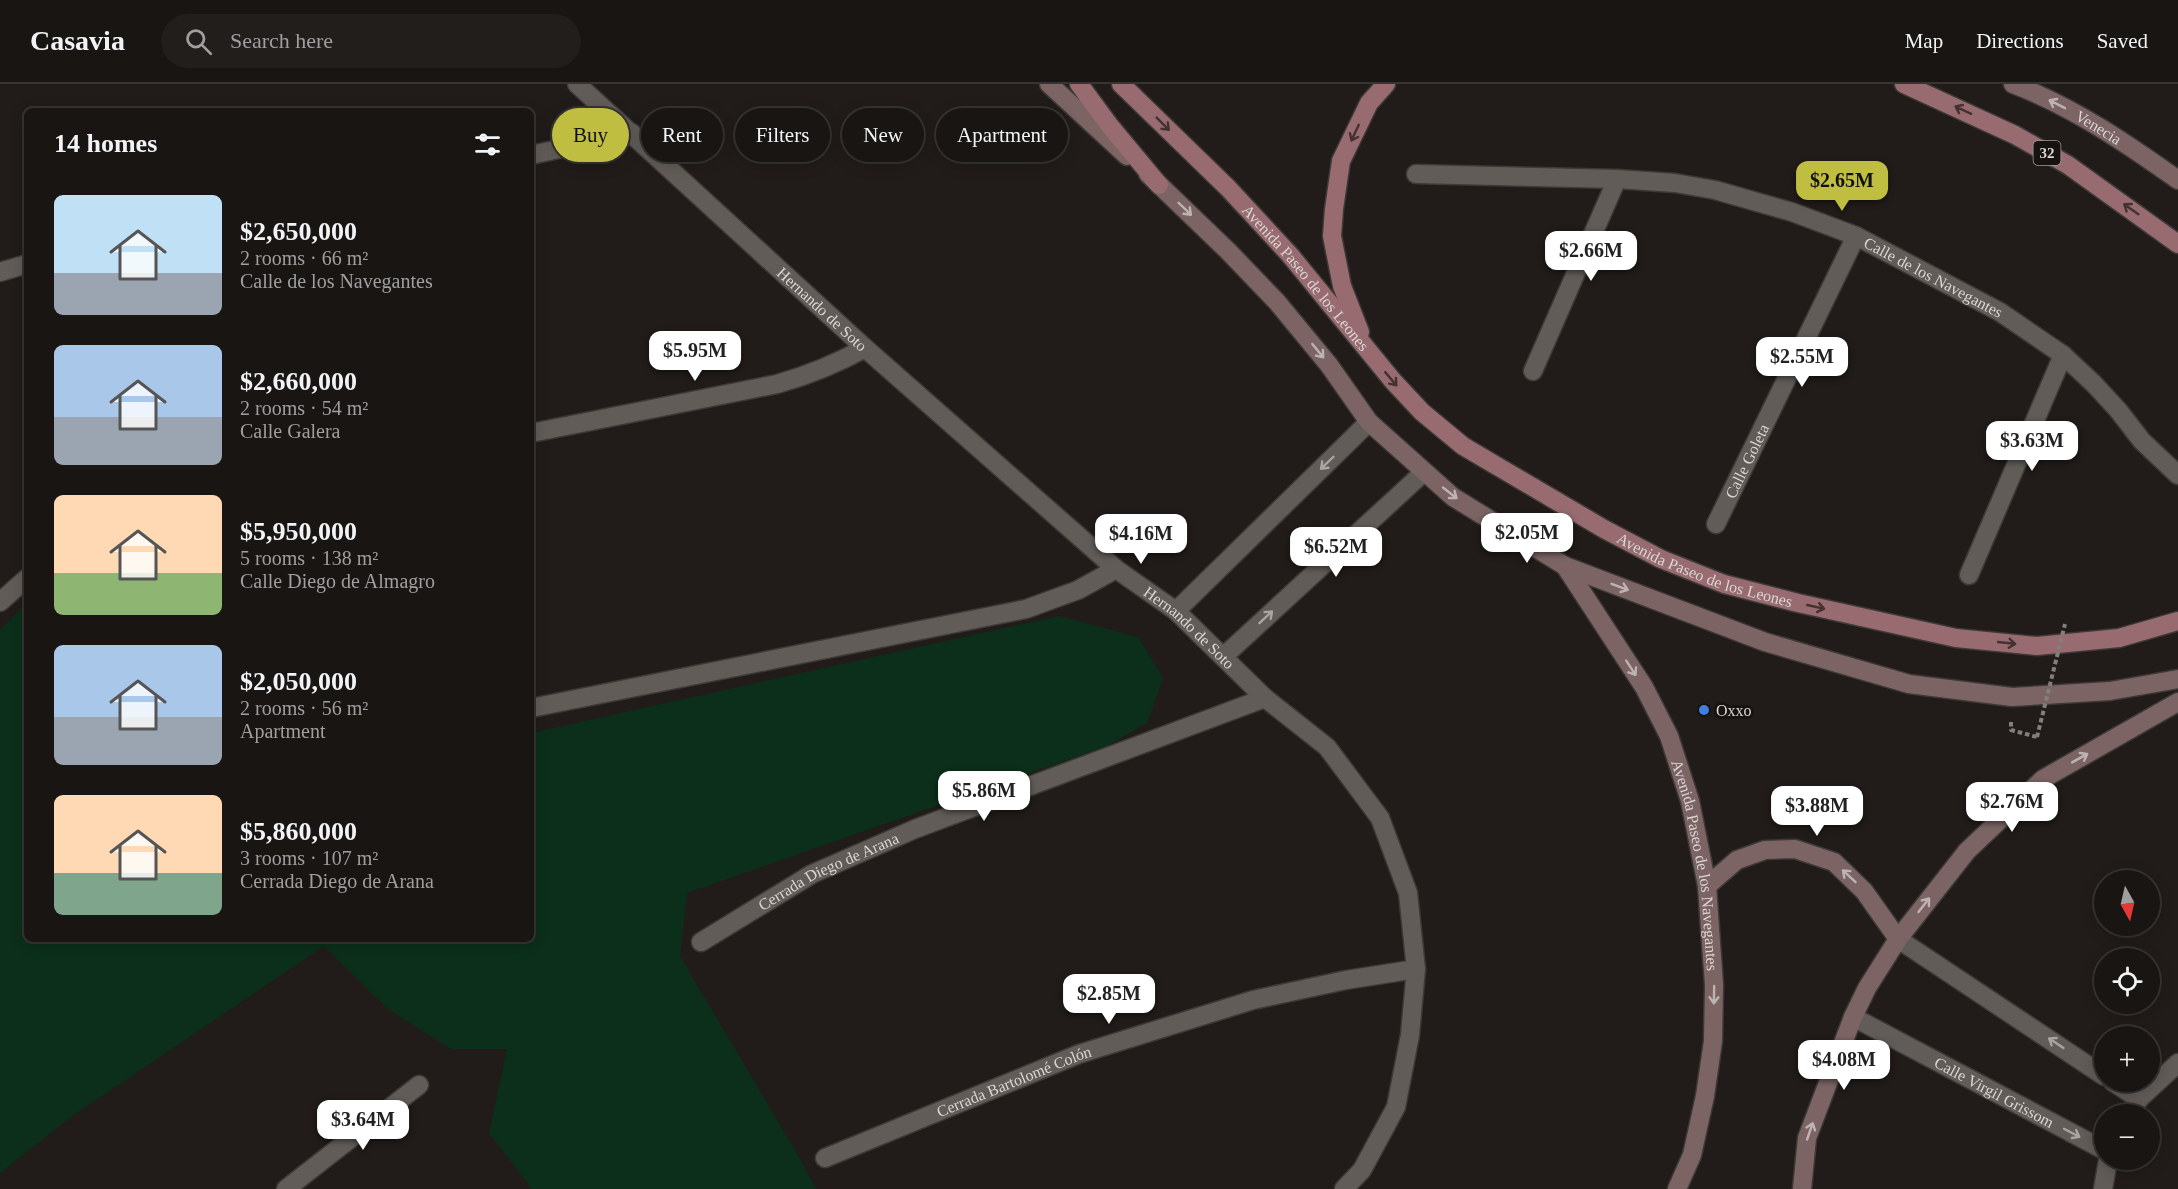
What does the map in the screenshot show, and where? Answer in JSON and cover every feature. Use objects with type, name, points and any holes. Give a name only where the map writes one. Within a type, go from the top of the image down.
[{"type":"main road","points":[[1079,84],[1159,185]]},
{"type":"main road","name":"Avenida Paseo de los Leones","points":[[1121,84],[1228,188],[1290,255],[1393,381],[1422,412],[1463,446],[1661,559],[1724,584],[1956,638],[2037,646],[2119,638],[2178,621]]},
{"type":"main road","points":[[1365,345],[1342,286],[1332,236],[1334,209],[1341,161],[1369,104],[1386,84]]},
{"type":"main road","name":"32","points":[[1904,84],[2015,135],[2068,165],[2178,244]]},
{"type":"street","name":"Hernando de Soto","points":[[577,84],[865,348],[1116,569],[1176,611],[1265,698],[1327,747],[1380,818],[1408,892],[1416,969],[1410,1035],[1396,1107],[1362,1170],[1344,1189]]},
{"type":"street","points":[[1049,84],[1159,185],[1277,302],[1329,365],[1369,422],[1453,497],[1564,566],[1765,642],[1909,684],[2012,697],[2110,691],[2178,679]]},
{"type":"street","name":"Venecia","points":[[2013,84],[2082,117],[2130,146],[2178,180]]},
{"type":"street","points":[[534,154],[632,133]]},
{"type":"street","name":"Calle de los Navegantes","points":[[1416,174],[1617,179],[1674,183],[1715,190],[1792,212],[1856,236],[2000,312],[2063,355],[2094,384],[2142,441],[2178,476]]},
{"type":"street","points":[[1533,371],[1617,179]]},
{"type":"street","name":"Calle Goleta","points":[[1716,524],[1856,236]]},
{"type":"street","points":[[0,272],[24,265]]},
{"type":"street","points":[[534,432],[777,384],[810,375],[865,348]]},
{"type":"street","points":[[1969,575],[2063,355]]},
{"type":"street","points":[[1176,611],[1369,422]]},
{"type":"street","points":[[1223,657],[1424,472]]},
{"type":"street","name":"Avenida Paseo de los Navegantes","points":[[1564,566],[1644,687],[1669,736],[1690,801],[1707,886],[1714,985],[1713,1041],[1705,1096],[1692,1155],[1677,1189]]},
{"type":"street","points":[[534,707],[1026,609],[1078,590],[1116,569]]},
{"type":"street","points":[[0,602],[24,581]]},
{"type":"street","name":"Cerrada Diego de Arana","points":[[701,942],[812,874],[915,829],[1265,698]]},
{"type":"street","points":[[1802,1189],[1807,1138],[1853,1017],[1867,988],[1898,939],[1967,851],[2043,779],[2178,702]]},
{"type":"street","points":[[1707,886],[1737,860],[1765,850],[1795,849],[1834,862],[1864,891],[1898,939],[2094,1069]]},
{"type":"street","name":"Cerrada Bartolomé Colón","points":[[825,1158],[1079,1054],[1253,1000],[1346,980],[1416,969]]},
{"type":"street","name":"Calle Virgil Grissom","points":[[1853,1017],[2094,1145]]},
{"type":"street","points":[[2137,1104],[2178,1063]]},
{"type":"street","points":[[286,1189],[419,1085]]},
{"type":"street","points":[[2121,1092],[2131,1104]]},
{"type":"street","points":[[2103,1189],[2106,1170]]},
{"type":"path","points":[[2037,737],[2065,624]]},
{"type":"green space","points":[[24,606],[24,942],[534,942],[534,732],[1059,616],[1138,637],[1163,678],[1147,723],[1107,746],[687,893],[680,956],[816,1189],[532,1189],[489,1133],[507,1049],[451,1049],[388,1009],[324,946],[71,1117],[0,1173],[0,630]]},
{"type":"place","name":"Oxxo","points":[[1704,710]]}]
